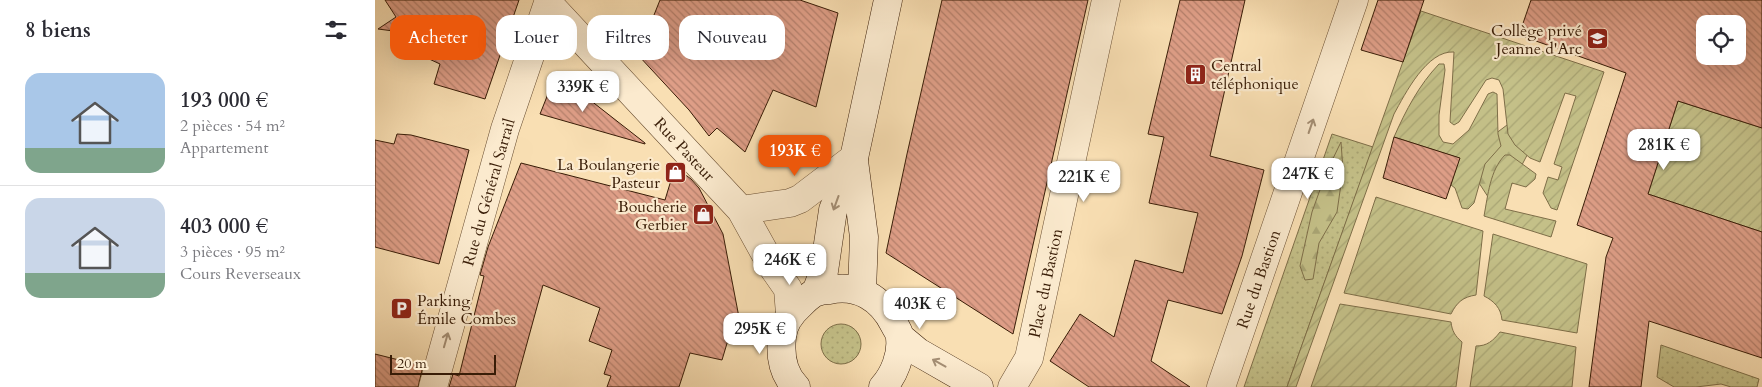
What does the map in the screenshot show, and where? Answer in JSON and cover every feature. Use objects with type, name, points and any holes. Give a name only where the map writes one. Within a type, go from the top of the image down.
[{"type":"street","points":[[792,385],[783,366],[782,330],[790,314],[816,292],[824,271],[833,210],[854,158],[888,0]]},
{"type":"street","name":"Place du Bastion","points":[[1012,387],[1029,358],[1106,0]]},
{"type":"street","name":"Rue du Bastion","points":[[1221,387],[1354,0]]},
{"type":"street","name":"Rue du Général Sarrail","points":[[433,387],[505,129],[549,2]]},
{"type":"street","name":"Rue Pasteur","points":[[549,2],[741,210],[772,266],[788,289],[790,314]]},
{"type":"street","points":[[741,210],[790,203],[800,199],[854,158]]},
{"type":"street","points":[[854,158],[864,237],[862,291]]},
{"type":"street","points":[[816,292],[842,287],[862,291],[877,300],[889,313],[900,337],[918,352],[979,387]]},
{"type":"street","points":[[883,387],[890,379],[897,363],[900,337]]},
{"type":"green space","points":[[1421,11],[1604,72],[1557,210],[1551,208],[1543,193],[1548,177],[1558,180],[1562,167],[1554,164],[1576,96],[1565,93],[1540,162],[1530,158],[1515,145],[1508,134],[1503,89],[1499,80],[1492,78],[1486,80],[1459,122],[1454,125],[1450,122],[1454,52],[1444,53],[1435,58],[1418,75],[1394,114],[1296,387],[1287,387]]},
{"type":"green space","points":[[1439,64],[1444,64],[1445,70],[1439,115],[1439,135],[1443,142],[1453,144],[1469,130],[1488,94],[1493,92],[1497,94],[1498,134],[1501,146],[1485,164],[1474,203],[1468,209],[1462,208],[1455,188],[1451,185],[1459,158],[1394,137],[1413,98]]},
{"type":"green space","points":[[1678,101],[1762,128],[1762,232],[1648,194]]},
{"type":"green space","points":[[1511,122],[1534,142],[1504,199],[1492,203],[1479,183],[1483,143]]},
{"type":"green space","points":[[1332,134],[1373,147],[1287,387],[1244,387]]},
{"type":"green space","points":[[1341,142],[1343,170],[1337,212],[1319,243],[1313,279],[1305,280],[1300,266],[1312,212],[1326,173]]},
{"type":"green space","points":[[1505,155],[1510,155],[1536,174],[1535,179],[1526,187],[1512,183],[1505,209],[1556,221],[1551,237],[1484,216],[1493,175]]},
{"type":"green space","points":[[1376,197],[1483,231],[1476,295],[1461,301],[1451,314],[1344,293]]},
{"type":"green space","points":[[1493,234],[1587,264],[1577,333],[1502,320],[1496,305],[1484,296]]},
{"type":"green space","points":[[1340,304],[1451,322],[1454,333],[1462,342],[1456,387],[1311,387]]},
{"type":"green space","points":[[845,324],[852,327],[858,333],[861,344],[860,352],[852,361],[845,364],[837,364],[830,361],[822,352],[821,340],[824,333],[833,325]]},
{"type":"green space","points":[[1500,332],[1576,347],[1572,387],[1470,387],[1476,346],[1489,342]]},
{"type":"green space","points":[[1661,345],[1759,379],[1757,387],[1731,387],[1721,384],[1674,387],[1657,377]]},
{"type":"building","points":[[385,0],[519,0],[514,15],[496,15],[496,60],[498,60],[485,99],[434,84],[440,64],[431,60],[486,60],[486,15],[395,15]]},
{"type":"building","points":[[660,0],[800,0],[838,13],[816,107],[773,90],[745,152],[717,128],[709,136],[689,110],[643,60],[669,60],[669,15],[654,15]]},
{"type":"building","points":[[942,0],[1088,0],[1013,334],[886,253]]},
{"type":"building","points":[[1180,0],[1245,0],[1210,156],[1264,170],[1242,256],[1222,314],[1168,300],[1151,361],[1190,387],[1089,387],[1050,361],[1080,314],[1114,337],[1135,260],[1183,273],[1198,213],[1149,203],[1164,137],[1148,134]]},
{"type":"building","points":[[1378,0],[1424,0],[1403,62],[1361,50]]},
{"type":"building","points":[[1531,0],[1762,0],[1762,128],[1678,101],[1648,194],[1762,232],[1762,358],[1649,321],[1641,387],[1589,387],[1606,257],[1613,238],[1577,225],[1626,73],[1519,35]]},
{"type":"building","points":[[390,21],[390,31],[378,29]]},
{"type":"building","points":[[552,84],[590,100],[645,144],[540,114]]},
{"type":"building","points":[[397,134],[411,135],[469,150],[439,264],[375,247],[375,140],[394,144]]},
{"type":"building","points":[[1394,137],[1460,158],[1446,199],[1383,178]]},
{"type":"building","points":[[521,163],[665,200],[675,167],[691,179],[699,188],[723,234],[742,333],[731,330],[722,360],[690,353],[679,387],[607,387],[611,376],[604,374],[612,350],[589,341],[600,308],[543,285],[515,387],[449,387],[453,374],[459,376],[484,276],[480,275],[488,247]]},
{"type":"building","points":[[375,354],[423,366],[418,387],[375,387]]},
{"type":"place","name":"Collège privé Jeanne d'Arc","points":[[1598,39]]},
{"type":"place","name":"Central téléphonique","points":[[1195,74]]},
{"type":"place","name":"La Boulangerie Pasteur","points":[[676,173]]},
{"type":"place","name":"Boucherie Gerbier","points":[[703,215]]},
{"type":"place","name":"Parking Émile Combes","points":[[401,309]]}]
